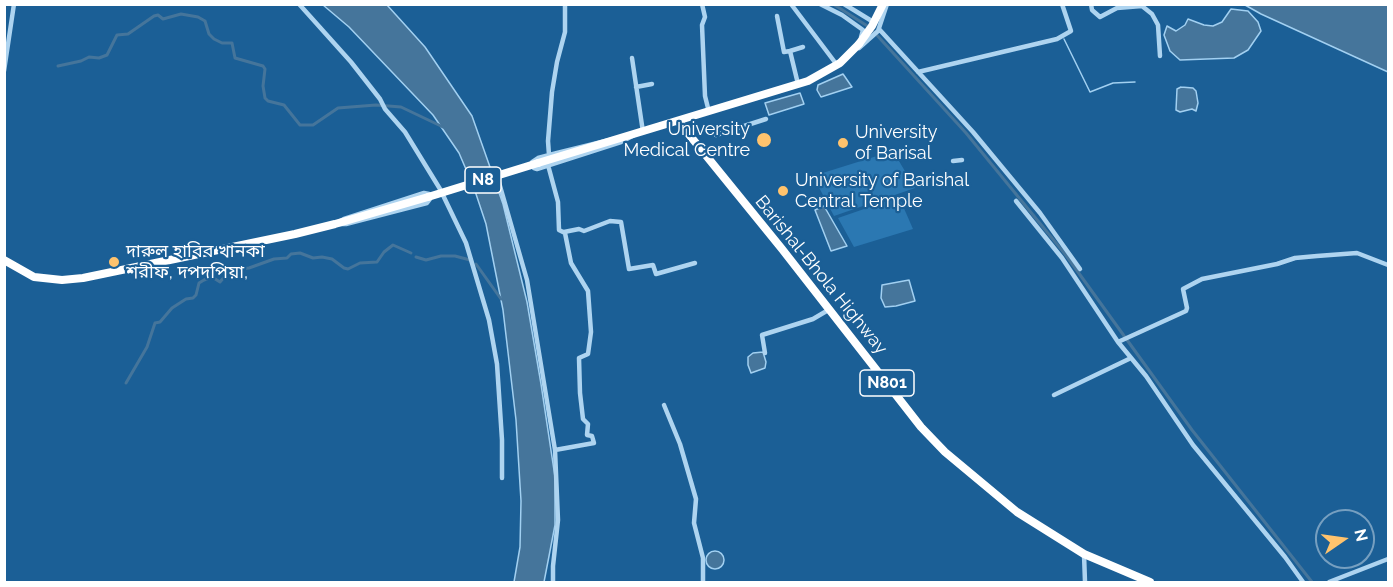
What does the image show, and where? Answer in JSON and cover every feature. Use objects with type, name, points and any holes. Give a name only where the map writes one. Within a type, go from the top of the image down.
[{"type":"highway","name":"N8","points":[[4,260],[34,277],[62,280],[105,274],[335,225],[665,126],[817,77],[859,45],[885,4]]},
{"type":"highway","points":[[689,134],[688,127],[694,117]]},
{"type":"highway","name":"Barishal-Bhola Highway","points":[[678,122],[830,309],[921,427],[945,452],[1017,512],[1084,554],[1150,582]]},
{"type":"highway","points":[[665,126],[689,134]]},
{"type":"street","points":[[4,71],[14,4]]},
{"type":"street","points":[[299,4],[336,44],[405,132],[431,174],[460,229],[475,269],[489,320],[497,364],[502,478]]},
{"type":"street","points":[[549,155],[552,92],[564,32],[566,4]]},
{"type":"street","points":[[702,4],[705,17],[702,25],[705,96],[709,112]]},
{"type":"street","points":[[791,4],[837,64]]},
{"type":"street","points":[[820,4],[842,15],[863,30],[850,54]]},
{"type":"street","points":[[843,4],[878,30],[973,132],[1040,213],[1080,269]]},
{"type":"street","points":[[850,54],[878,30],[885,4]]},
{"type":"street","points":[[918,72],[1057,39],[1071,31],[1062,4]]},
{"type":"street","points":[[1090,4],[1092,10],[1100,17],[1117,8],[1143,6],[1152,14],[1158,25],[1160,56]]},
{"type":"street","points":[[777,16],[784,52],[803,47]]},
{"type":"street","points":[[790,51],[798,84]]},
{"type":"street","points":[[632,58],[641,133]]},
{"type":"street","points":[[636,87],[652,84]]},
{"type":"street","points":[[716,135],[766,119]]},
{"type":"street","points":[[641,133],[621,142],[537,169],[534,168],[532,162],[549,155],[641,133]]},
{"type":"street","points":[[954,161],[962,160]]},
{"type":"street","points":[[548,165],[558,202],[559,230],[584,231],[610,221],[621,222],[629,268],[654,265],[656,274],[695,263]]},
{"type":"street","points":[[498,179],[527,280],[555,450],[558,520],[553,582]]},
{"type":"street","points":[[424,193],[429,194],[430,199],[427,203],[335,225],[344,219],[424,193]]},
{"type":"street","points":[[1016,201],[1062,258],[1193,445],[1303,582]]},
{"type":"street","points":[[555,450],[594,443],[592,436],[587,435],[588,424],[584,419],[580,386],[579,358],[588,354],[591,332],[588,291],[571,263],[564,232]]},
{"type":"street","points":[[1120,341],[1186,311],[1183,289],[1211,276],[1257,269],[1296,258],[1357,253],[1389,265]]},
{"type":"street","points":[[765,352],[762,334],[813,319],[830,309]]},
{"type":"street","points":[[1054,395],[1131,358]]},
{"type":"street","points":[[664,405],[680,444],[696,499],[694,523],[703,558],[703,582]]},
{"type":"street","points":[[1084,554],[1085,582]]},
{"type":"street","points":[[1329,582],[1389,559]]},
{"type":"shaded area","points":[[323,5],[387,5],[425,47],[472,116],[503,204],[527,302],[541,384],[555,477],[555,525],[544,582],[514,582],[520,547],[521,501],[516,420],[503,310],[486,224],[474,188],[459,153],[433,115],[349,27]]},
{"type":"shaded area","points":[[1245,5],[1388,5],[1388,72],[1261,14]]},
{"type":"shaded area","points":[[1231,9],[1248,11],[1258,22],[1261,31],[1248,50],[1234,58],[1180,60],[1170,51],[1164,35],[1167,26],[1176,31],[1185,25],[1188,19],[1213,26],[1222,22]]},
{"type":"shaded area","points":[[843,74],[852,87],[821,97],[817,90],[818,85]]},
{"type":"shaded area","points":[[1193,88],[1196,91],[1198,103],[1196,111],[1176,110],[1177,89]]},
{"type":"shaded area","points":[[800,93],[804,104],[769,115],[765,103]]},
{"type":"shaded area","points":[[893,151],[915,188],[834,216],[813,176]]},
{"type":"shaded area","points":[[899,197],[913,229],[854,247],[838,218]]},
{"type":"shaded area","points":[[824,206],[847,246],[831,251],[815,210]]},
{"type":"shaded area","points":[[909,280],[915,301],[885,307],[881,298],[882,285]]},
{"type":"shaded area","points":[[763,352],[765,368],[751,373],[748,357],[753,353]]},
{"type":"shaded area","points":[[715,551],[721,554],[724,560],[721,566],[715,569],[709,566],[706,560],[709,554]]},
{"type":"waterway","points":[[833,4],[869,27]]},
{"type":"waterway","points":[[58,66],[89,57],[99,58],[107,55],[117,35],[128,34],[154,16],[158,15],[163,19],[181,14],[198,17],[205,21],[209,34],[214,39],[222,43],[232,43],[235,58],[263,66],[265,69],[263,86],[265,98],[284,105],[300,125],[313,125],[338,108],[376,105],[401,107],[443,127]]},
{"type":"waterway","points":[[874,32],[966,133],[1065,254],[1192,430],[1312,582]]},
{"type":"waterway","points":[[1064,39],[1090,92],[1113,83],[1135,82]]},
{"type":"waterway","points":[[126,383],[147,347],[155,323],[160,322],[172,308],[186,299],[193,298],[199,283],[204,280],[212,277],[220,282],[230,270],[249,268],[274,259],[287,258],[291,254],[300,253],[313,258],[332,259],[348,269],[360,263],[377,262],[393,245],[411,253]]},
{"type":"waterway","points":[[416,257],[426,260],[441,256],[455,256],[470,260]]},
{"type":"waterway","points":[[476,264],[501,299]]},
{"type":"place","name":"University Medical Centre","points":[[764,140]]},
{"type":"place","name":"University of Barisal","points":[[843,143]]},
{"type":"place","name":"University of Barishal Central Temple","points":[[783,191]]},
{"type":"place","name":"দারুল হাবিব খানকা শরীফ, দপদপিয়া,","points":[[114,262]]}]
